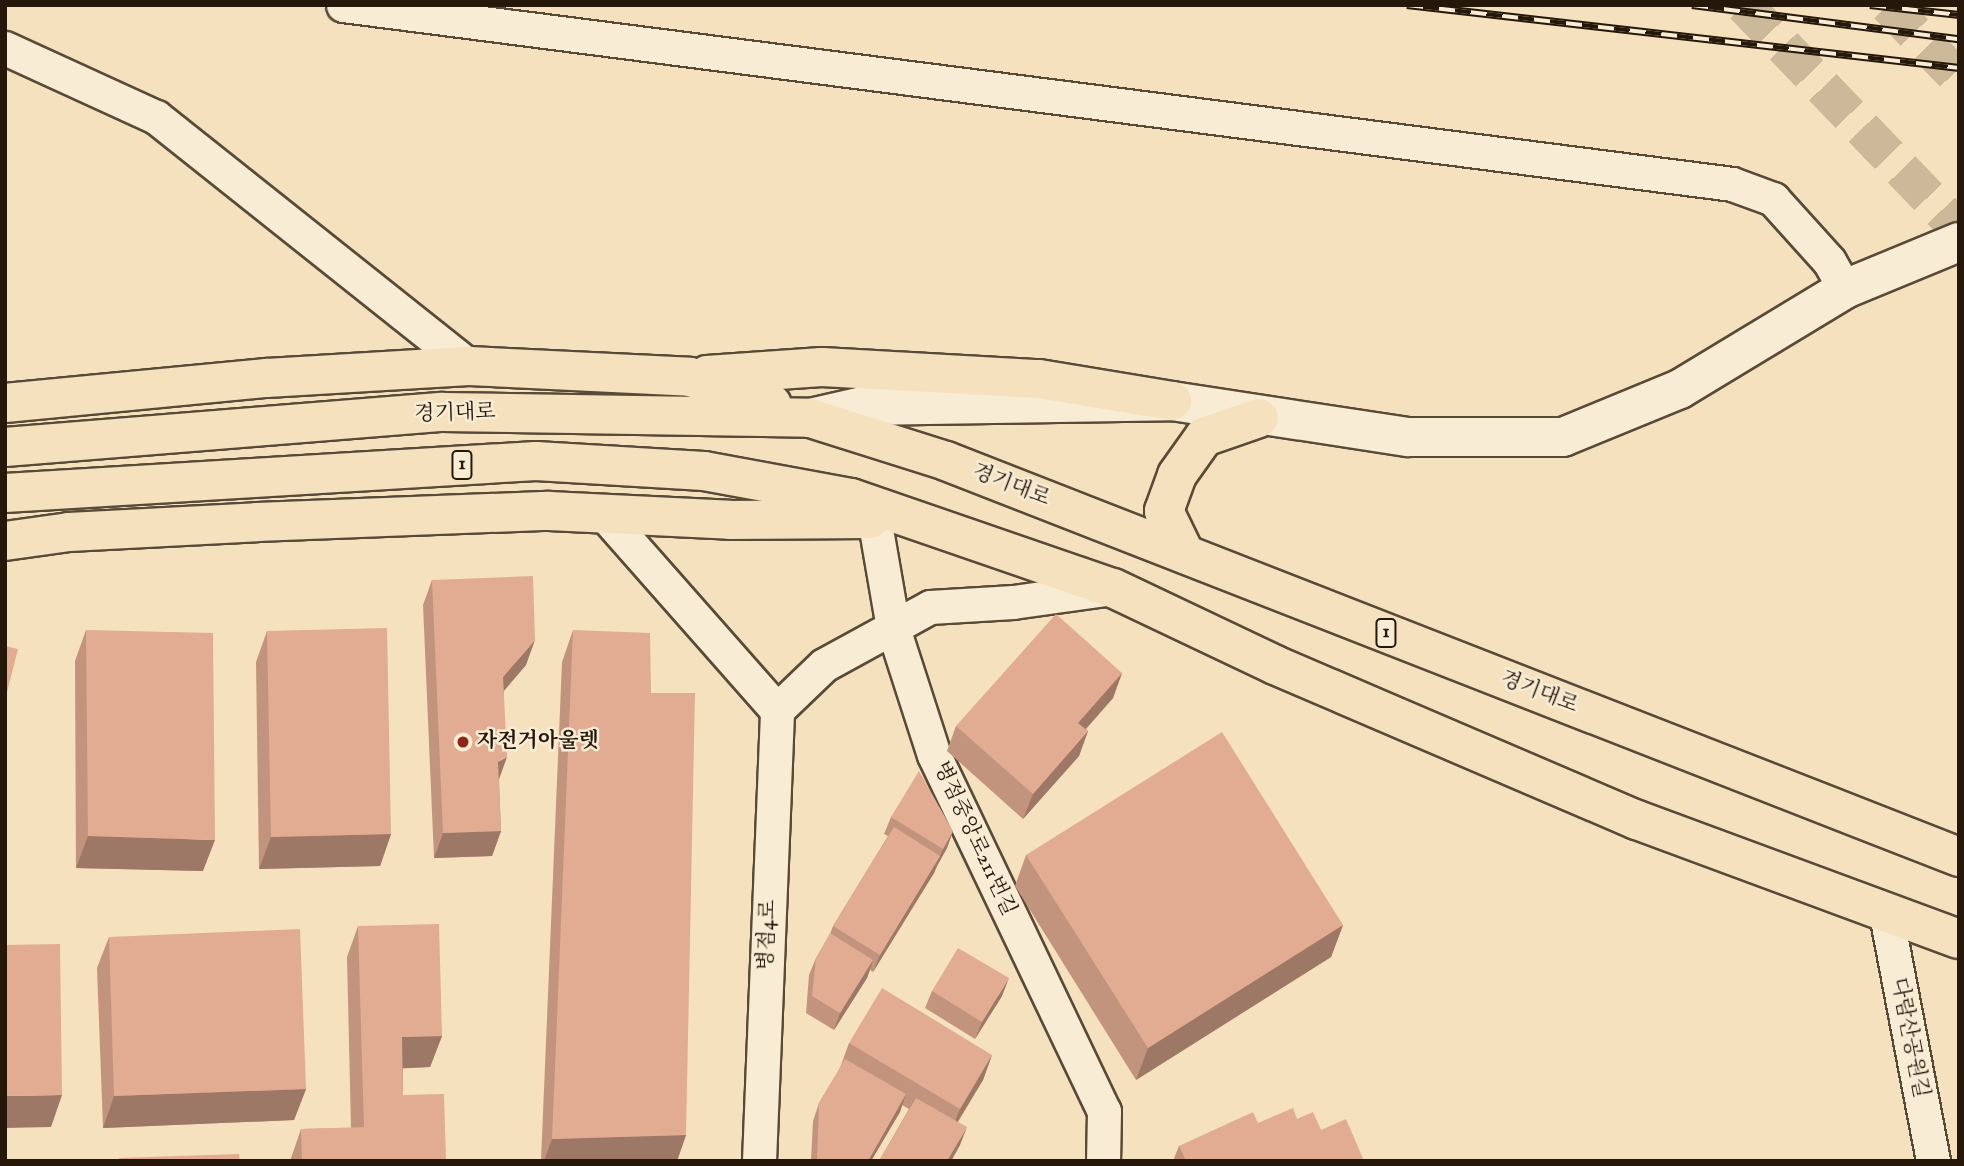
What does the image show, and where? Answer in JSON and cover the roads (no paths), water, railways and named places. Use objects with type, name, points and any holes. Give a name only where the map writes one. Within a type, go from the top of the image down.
[{"type":"main road","points":[[5,403],[267,378],[469,366],[690,377],[822,367],[1039,379],[1171,401]]},
{"type":"main road","points":[[690,377],[810,418]]},
{"type":"main road","name":"경기대로","points":[[5,447],[443,412],[810,418],[946,461],[1959,857]]},
{"type":"main road","points":[[1185,554],[1164,512],[1177,475],[1203,437],[1259,418]]},
{"type":"main road","name":"1","points":[[5,493],[536,461],[704,471],[874,512]]},
{"type":"main road","points":[[5,541],[69,532],[549,511],[730,520],[874,512],[913,519],[1113,588],[1275,665],[1624,814],[1886,915],[1959,939]]},
{"type":"street","points":[[343,5],[1732,184],[1773,199],[1829,261],[1845,289]]},
{"type":"street","points":[[5,48],[156,117],[469,366]]},
{"type":"street","points":[[810,418],[863,407],[1171,401],[1259,418],[1408,438],[1563,437],[1680,389],[1845,289],[1959,242]]},
{"type":"street","name":"병점중앙로211번길","points":[[874,512],[893,628],[934,755],[1104,1111],[1102,1161]]},
{"type":"street","points":[[604,514],[776,710],[824,666],[930,607],[1013,603],[1113,588]]},
{"type":"street","name":"병점4로","points":[[759,1161],[776,710]]},
{"type":"street","name":"다람산공원길","points":[[1886,915],[1933,1161]]},
{"type":"tunnel","points":[[1744,5],[1959,229]]},
{"type":"tunnel","points":[[1888,5],[1959,79]]},
{"type":"railway","points":[[1407,5],[1959,68]]},
{"type":"railway","points":[[1692,5],[1959,39]]},
{"type":"railway","points":[[1870,5],[1959,15]]},
{"type":"place","name":"자전거아울렛","points":[[463,742]]}]
